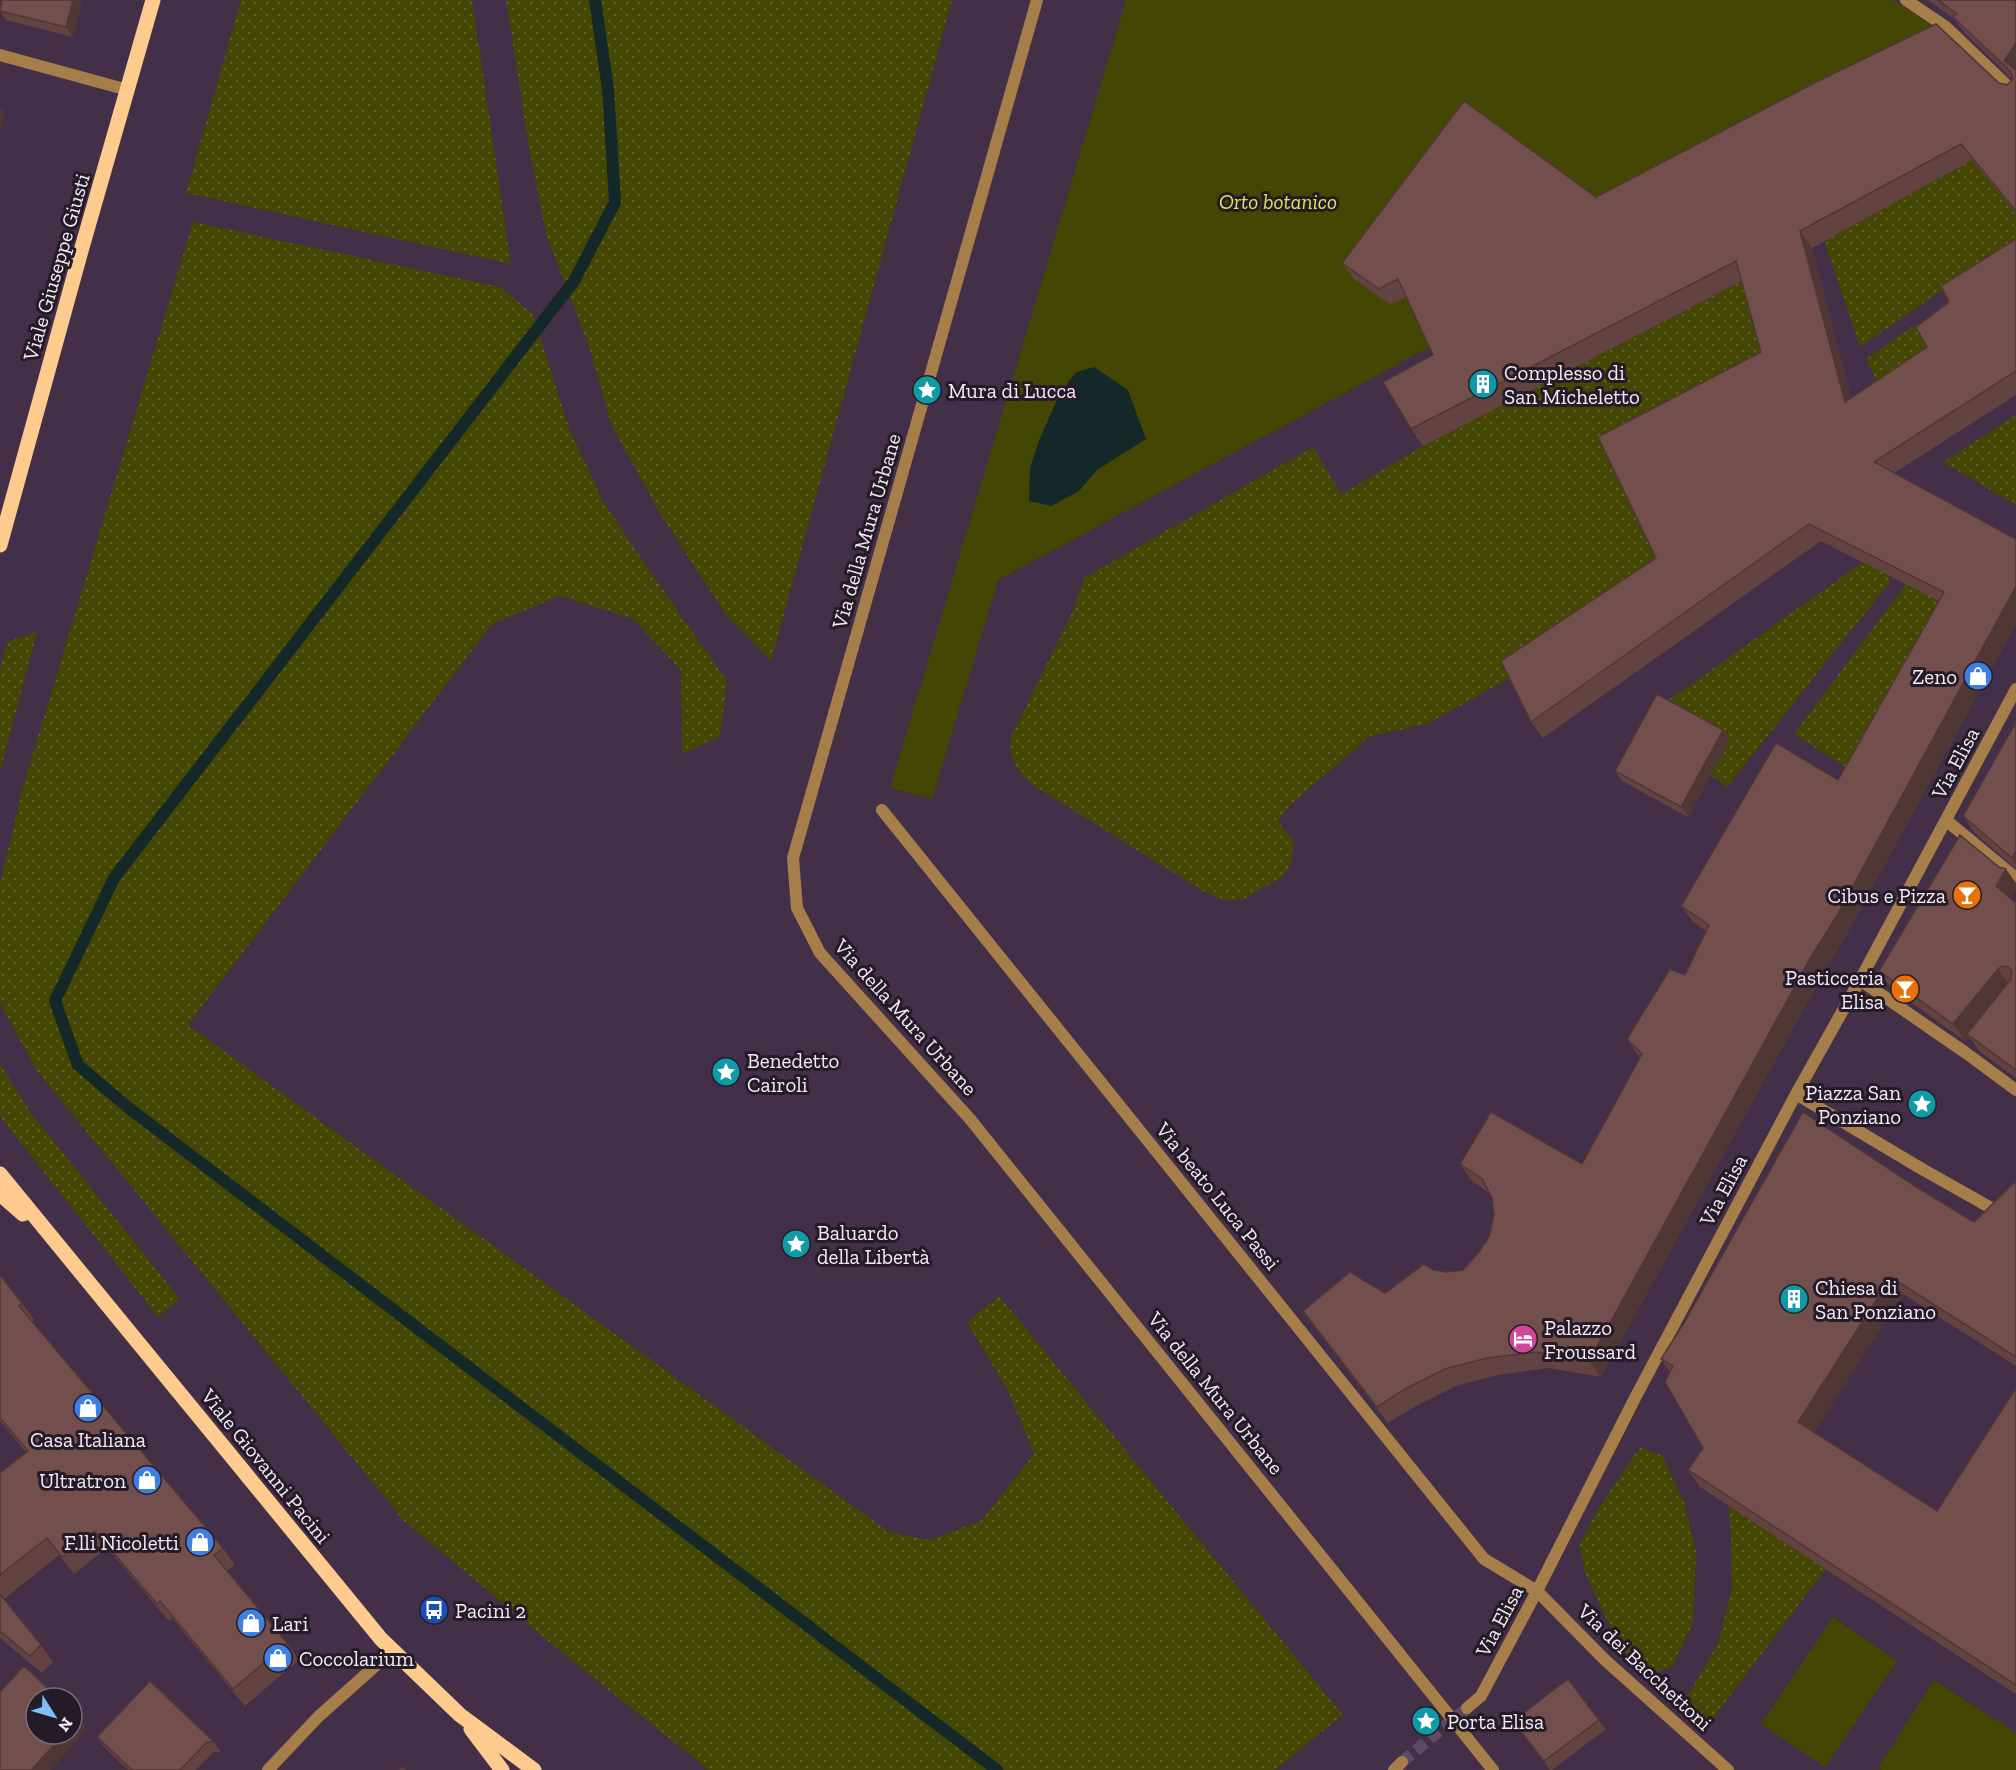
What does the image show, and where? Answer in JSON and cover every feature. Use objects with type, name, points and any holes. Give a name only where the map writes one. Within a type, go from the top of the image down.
[{"type":"main road","name":"Viale Giuseppe Giusti","points":[[0,545],[153,0]]},
{"type":"main road","name":"Viale Giovanni Pacini","points":[[0,1174],[392,1651],[460,1715]]},
{"type":"main road","name":"Viale Giovanni Pacini","points":[[0,1194],[49,1235]]},
{"type":"main road","points":[[460,1715],[502,1770]]},
{"type":"main road","points":[[460,1715],[534,1770]]},
{"type":"street","name":"Via della Mura Urbane","points":[[1037,0],[793,858],[797,908],[820,953],[970,1119],[1493,1770]]},
{"type":"street","points":[[1906,0],[1946,27],[2016,94]]},
{"type":"street","points":[[0,55],[128,90]]},
{"type":"street","name":"Via Elisa","points":[[1467,1708],[1481,1696],[1796,1094],[1947,821],[2016,689]]},
{"type":"street","name":"Via beato Luca Passi","points":[[882,810],[1484,1559],[1537,1591]]},
{"type":"street","points":[[1947,821],[2016,878]]},
{"type":"street","points":[[1860,980],[1969,1048],[2016,1090]]},
{"type":"street","points":[[1796,1094],[2000,1213],[2016,1194]]},
{"type":"street","name":"Via dei Bacchettoni","points":[[1537,1591],[1605,1660],[1728,1770]]},
{"type":"street","points":[[268,1770],[318,1717],[392,1651]]},
{"type":"green space","points":[[241,0],[472,0],[511,264],[186,193]]},
{"type":"green space","points":[[506,0],[952,0],[771,661],[726,615],[659,512],[611,424],[589,347],[546,234],[528,143]]},
{"type":"green space","name":"Orto botanico","points":[[1126,0],[1893,0],[1940,30],[1824,134],[998,580],[932,799],[890,788]]},
{"type":"green space","points":[[1972,160],[2016,213],[2016,239],[1860,347],[1824,241]]},
{"type":"green space","points":[[193,222],[500,287],[533,314],[569,428],[603,501],[727,681],[720,737],[682,754],[681,670],[633,619],[560,596],[492,624],[188,1025],[889,1532],[930,1540],[982,1520],[1034,1454],[1009,1393],[967,1322],[999,1296],[1343,1715],[1277,1768],[1274,1770],[709,1770],[566,1656],[403,1520],[37,1071],[0,1003],[0,884],[22,790]]},
{"type":"green space","points":[[1748,278],[1772,368],[1671,572],[1512,677],[1427,724],[1370,736],[1289,806],[1278,822],[1293,839],[1292,859],[1288,870],[1282,877],[1244,899],[1226,901],[1203,891],[1031,784],[1017,769],[1010,739],[1073,611],[1084,578],[1313,447],[1341,494],[1423,446]]},
{"type":"green space","points":[[1916,324],[1939,363],[1885,399],[1866,359]]},
{"type":"green space","points":[[2016,415],[2016,505],[1943,462]]},
{"type":"green space","points":[[1863,562],[1889,575],[1889,583],[1727,787],[1711,775],[1729,740],[1663,704]]},
{"type":"green space","points":[[1906,584],[1956,609],[1861,777],[1794,734]]},
{"type":"green space","points":[[37,632],[0,772],[0,670],[7,642]]},
{"type":"green space","points":[[0,1064],[31,1113],[180,1299],[158,1317],[2,1119],[0,1115]]},
{"type":"green space","points":[[1640,1447],[1662,1456],[1684,1502],[1696,1551],[1693,1623],[1672,1667],[1648,1674],[1633,1666],[1607,1620],[1586,1575],[1579,1546],[1598,1509]]},
{"type":"green space","points":[[1728,1505],[1826,1569],[1708,1725],[1683,1704],[1718,1643],[1732,1588]]},
{"type":"green space","points":[[1833,1617],[1897,1661],[1825,1767],[1761,1724]]},
{"type":"green space","points":[[1934,1680],[2016,1733],[2016,1770],[1882,1770],[1878,1768]]},
{"type":"shaded area","points":[[1094,367],[1128,390],[1146,439],[1097,470],[1079,491],[1051,506],[1029,501],[1030,468],[1040,438],[1060,393],[1076,372]]},
{"type":"building","points":[[2,0],[73,0],[66,27],[0,11]]},
{"type":"building","points":[[1938,0],[2016,0],[2016,43],[2004,61],[2016,70],[2016,211],[1961,144],[1800,231],[1845,402],[1927,347],[1916,327],[1949,302],[1941,286],[2016,239],[2016,371],[1874,462],[2016,539],[2016,586],[1836,917],[1811,957],[1589,1361],[1536,1352],[1487,1358],[1445,1369],[1405,1389],[1377,1407],[1303,1311],[1350,1272],[1385,1293],[1424,1264],[1434,1270],[1446,1272],[1463,1270],[1489,1237],[1494,1215],[1492,1198],[1482,1179],[1460,1164],[1491,1112],[1582,1164],[1642,1054],[1627,1039],[1670,969],[1685,975],[1709,925],[1681,906],[1776,743],[1838,780],[1944,592],[1809,524],[1531,722],[1501,661],[1656,558],[1598,437],[1761,352],[1736,261],[1411,429],[1383,382],[1433,355],[1398,279],[1379,289],[1342,263],[1464,101],[1596,197],[1820,80],[1936,24],[1999,83],[2007,85],[2013,79],[2011,72],[1952,16],[1957,14]]},
{"type":"building","points":[[1657,694],[1723,730],[1681,807],[1615,771]]},
{"type":"building","points":[[2016,722],[2016,851],[2012,858],[1963,816]]},
{"type":"building","points":[[1960,835],[1999,867],[2006,869],[1996,886],[2016,903],[2016,1070],[1967,1034],[2011,979],[2012,971],[2009,967],[2002,966],[1998,969],[1953,1024],[1879,971]]},
{"type":"building","points":[[1803,1112],[1974,1222],[2016,1181],[2016,1357],[1891,1277],[1798,1422],[1937,1511],[2016,1388],[2016,1685],[1688,1470],[1703,1448],[1665,1382],[1673,1366],[1661,1359],[1684,1323]]},
{"type":"building","points":[[0,1275],[22,1303],[19,1306],[223,1548],[214,1555],[287,1643],[233,1689],[160,1601],[157,1604],[95,1531],[62,1557],[47,1538],[0,1575],[0,1473],[28,1451],[0,1418]]},
{"type":"building","points":[[0,1594],[41,1645],[30,1656],[0,1631]]},
{"type":"building","points":[[24,1666],[45,1686],[24,1686],[24,1746],[53,1746],[31,1770],[0,1770],[0,1692]]},
{"type":"building","points":[[1568,1679],[1599,1720],[1544,1761],[1513,1721]]},
{"type":"building","points":[[150,1681],[214,1742],[207,1742],[180,1770],[132,1770],[97,1737]]},
{"type":"waterway","points":[[595,0],[608,89],[615,202],[574,281],[114,878],[55,1001],[78,1065],[130,1109],[997,1770]]},
{"type":"tunnel","points":[[1402,1762],[1467,1708]]},
{"type":"place","name":"Complesso di San Micheletto","points":[[1483,384]]},
{"type":"place","name":"Mura di Lucca","points":[[927,390]]},
{"type":"place","name":"Zeno","points":[[1978,676]]},
{"type":"place","name":"Cibus e Pizza","points":[[1967,895]]},
{"type":"place","name":"Pasticceria Elisa","points":[[1905,989]]},
{"type":"place","name":"Benedetto Cairoli","points":[[726,1072]]},
{"type":"place","name":"Piazza San Ponziano","points":[[1922,1104]]},
{"type":"place","name":"Baluardo della Libertà","points":[[796,1244]]},
{"type":"place","name":"Chiesa di San Ponziano","points":[[1794,1299]]},
{"type":"place","name":"Palazzo Froussard","points":[[1523,1339]]},
{"type":"place","name":"Casa Italiana","points":[[88,1408]]},
{"type":"place","name":"Ultratron","points":[[147,1480]]},
{"type":"place","name":"F.lli Nicoletti","points":[[200,1542]]},
{"type":"place","name":"Pacini 2","points":[[434,1610]]},
{"type":"place","name":"Lari","points":[[251,1623]]},
{"type":"place","name":"Coccolarium","points":[[278,1658]]},
{"type":"place","name":"Porta Elisa","points":[[1426,1721]]}]
